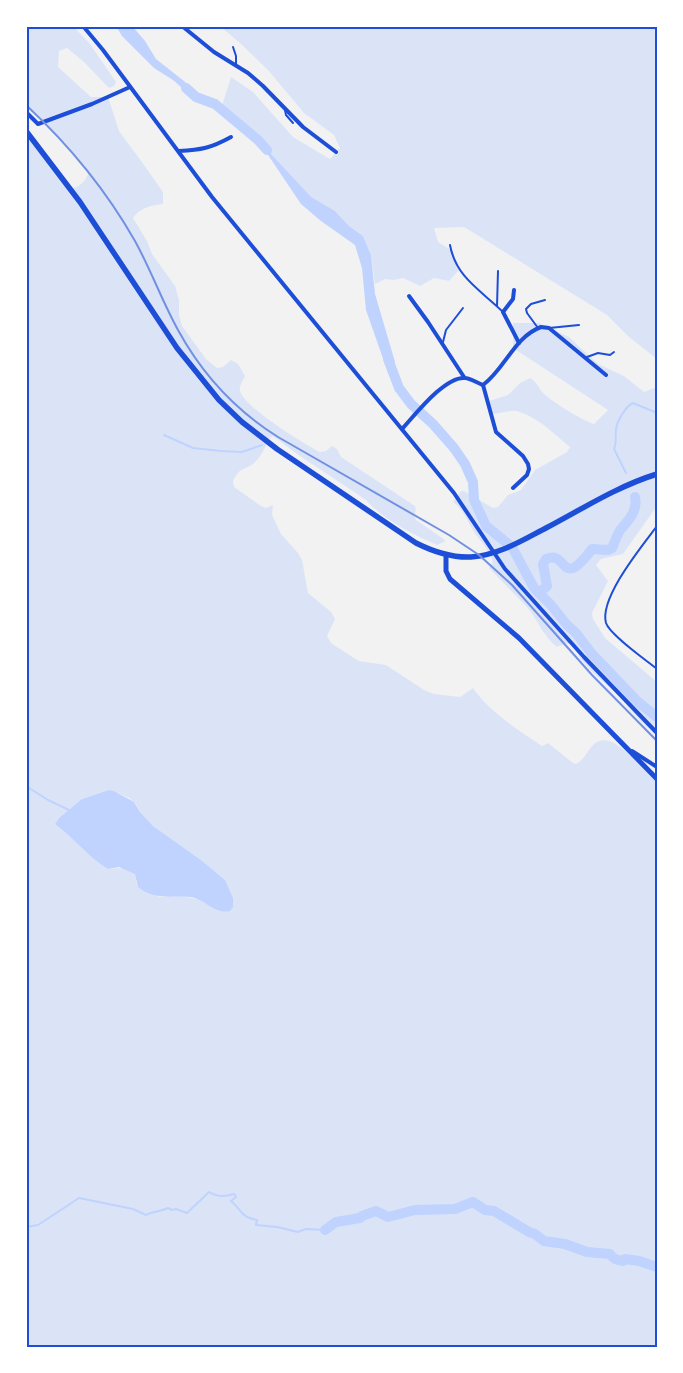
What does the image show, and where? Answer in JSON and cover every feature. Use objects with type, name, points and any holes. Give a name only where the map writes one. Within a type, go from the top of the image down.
[{"type":"main road","points":[[26,130],[76,196],[178,348],[220,400],[242,422],[277,449],[416,543],[446,555],[460,557],[496,552],[526,539],[621,488],[657,474]]},
{"type":"main road","points":[[446,555],[446,571],[450,579],[519,638],[657,779]]},
{"type":"street","points":[[82,26],[180,151],[212,198],[454,493],[505,569],[590,664],[657,733]]},
{"type":"street","points":[[182,26],[200,42],[236,65],[263,86],[303,127],[336,152]]},
{"type":"street","points":[[26,112],[38,124],[92,104],[130,87]]},
{"type":"street","points":[[180,151],[200,150],[216,145],[231,137]]},
{"type":"street","points":[[514,290],[513,299],[503,312],[519,343]]},
{"type":"street","points":[[408,296],[428,322],[464,378],[483,385]]},
{"type":"street","points":[[483,385],[494,375],[519,343],[538,328],[549,328],[606,376]]},
{"type":"street","points":[[402,429],[447,383],[464,378]]},
{"type":"street","points":[[483,385],[496,432],[523,456],[528,464],[527,475],[513,488]]},
{"type":"street","points":[[625,747],[657,768]]},
{"type":"lane","points":[[233,47],[236,65]]},
{"type":"lane","points":[[285,110],[286,115],[293,123]]},
{"type":"lane","points":[[450,246],[456,266],[462,274],[503,312]]},
{"type":"lane","points":[[497,306],[498,271]]},
{"type":"lane","points":[[538,328],[526,313],[526,309],[531,304],[546,300]]},
{"type":"lane","points":[[442,345],[446,330],[463,308]]},
{"type":"lane","points":[[549,328],[579,325]]},
{"type":"lane","points":[[585,358],[598,354],[612,354],[614,352]]},
{"type":"lane","points":[[657,526],[612,591],[606,611],[606,623],[612,633],[657,670]]},
{"type":"shaded area","points":[[26,26],[73,26],[90,44],[116,82],[114,86],[109,88],[84,62],[67,48],[59,51],[58,67],[91,97],[108,97],[119,131],[163,192],[163,204],[142,209],[133,218],[147,241],[152,254],[175,286],[179,300],[179,315],[182,326],[206,359],[217,368],[223,367],[231,360],[238,364],[245,376],[240,391],[244,398],[262,415],[320,452],[326,451],[332,446],[337,449],[341,457],[415,506],[414,515],[416,520],[445,540],[437,545],[399,526],[381,514],[366,500],[273,436],[270,438],[257,461],[241,470],[236,476],[233,481],[234,487],[261,506],[266,508],[273,505],[272,515],[281,534],[302,560],[308,593],[331,612],[335,619],[327,636],[331,643],[359,661],[386,665],[424,690],[434,694],[460,697],[473,688],[487,705],[505,720],[542,746],[548,743],[573,763],[579,762],[594,744],[604,740],[619,746],[651,776],[654,776],[657,771],[657,1347],[26,1347],[26,136],[73,188],[82,183],[88,174],[86,168],[54,134],[46,122],[26,105]],"holes":[[[109,790],[129,798],[153,826],[201,860],[225,880],[196,899],[183,896],[160,897],[137,885],[135,874],[129,870],[122,868],[108,869],[55,824],[59,818],[82,799]]]},
{"type":"shaded area","points":[[220,26],[657,26],[657,359],[629,337],[607,315],[464,227],[434,228],[438,242],[453,251],[459,270],[449,281],[434,278],[420,286],[403,278],[385,279],[375,284],[371,255],[363,236],[349,226],[335,211],[311,198],[258,140],[221,109],[231,77],[253,92],[293,137],[330,159],[340,148],[334,135],[304,113],[268,70]]},
{"type":"shaded area","points":[[513,323],[539,323],[569,337],[598,364],[624,376],[644,392],[657,387],[657,506],[623,554],[601,559],[596,565],[608,581],[592,613],[593,619],[605,638],[657,682],[657,736],[589,668],[574,648],[566,643],[557,647],[552,643],[526,606],[489,568],[493,562],[486,547],[476,535],[463,513],[453,502],[461,491],[464,491],[493,508],[498,507],[508,495],[521,490],[535,470],[567,452],[570,447],[545,426],[524,413],[514,411],[489,414],[486,402],[508,395],[520,383],[530,378],[548,397],[588,422],[594,424],[608,410],[513,348]]},
{"type":"water","points":[[116,26],[132,26],[145,41],[156,59],[194,89],[196,97],[189,94],[173,80],[154,68],[122,36]]},
{"type":"water","points":[[258,140],[311,197],[335,211],[349,226],[363,236],[371,255],[375,294],[395,362],[391,370],[386,367],[366,310],[362,268],[355,245],[301,204]]},
{"type":"water","points":[[109,790],[134,802],[140,812],[153,826],[201,860],[225,880],[233,898],[233,907],[230,911],[219,911],[195,898],[151,894],[138,887],[135,874],[119,867],[108,869],[55,824],[59,818],[82,799]]},
{"type":"waterway","points":[[186,88],[196,97],[215,104],[258,140],[267,150]]},
{"type":"waterway","points":[[388,359],[399,388],[411,404],[433,424],[454,448],[465,464],[473,482],[474,500],[486,526],[512,547],[534,588],[576,633],[592,654],[638,702],[657,717]]},
{"type":"waterway","points":[[626,473],[614,449],[616,429],[620,418],[633,403],[657,413]]},
{"type":"waterway","points":[[164,435],[193,448],[221,451],[242,452],[262,445]]},
{"type":"waterway","points":[[539,593],[547,586],[543,564],[546,559],[553,557],[569,568],[582,561],[592,549],[608,550],[612,548],[620,531],[634,510],[635,497]]},
{"type":"waterway","points":[[26,703],[28,708],[26,730]]},
{"type":"waterway","points":[[26,786],[48,800],[69,810]]},
{"type":"waterway","points":[[26,1227],[38,1225],[79,1198],[133,1209],[146,1215],[168,1208],[187,1213],[209,1192],[221,1196],[234,1194],[236,1197],[231,1201],[244,1215],[257,1220],[256,1225],[298,1232],[306,1229],[325,1230]]},
{"type":"waterway","points":[[325,1230],[336,1222],[360,1218],[376,1211],[388,1217],[415,1210],[455,1209],[473,1202],[485,1210],[494,1211],[544,1241],[565,1244],[587,1252],[610,1254],[619,1260],[639,1261],[657,1267]]},
{"type":"railway","points":[[26,105],[72,152],[112,204],[135,241],[187,346],[221,390],[248,415],[278,437],[449,535],[479,555],[512,585],[592,675],[657,741]]}]
